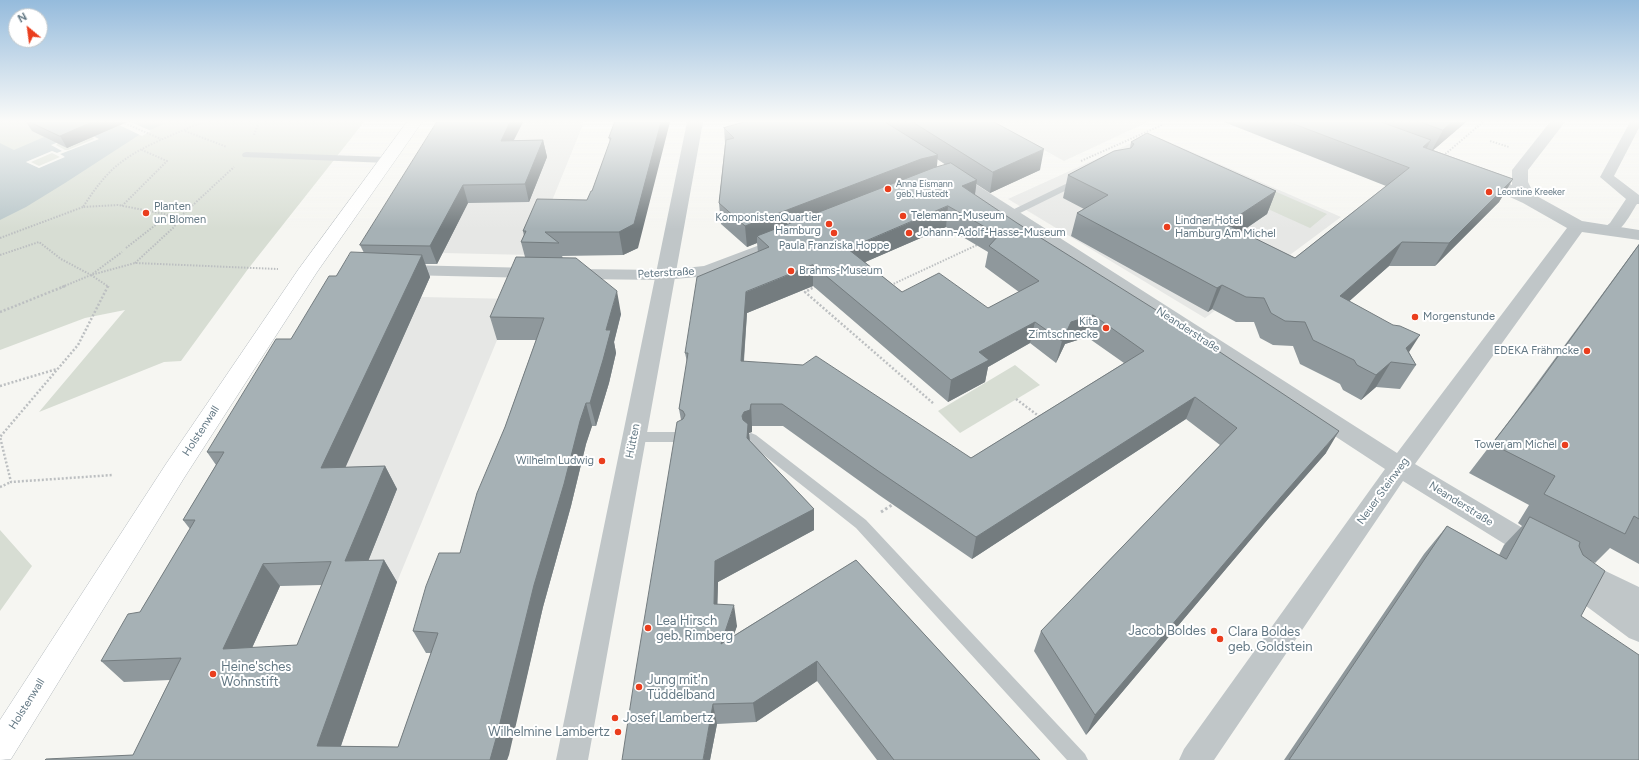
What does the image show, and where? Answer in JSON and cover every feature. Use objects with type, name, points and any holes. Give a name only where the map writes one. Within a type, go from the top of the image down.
[{"type":"main road","name":"Holstenwall","points":[[0,748],[175,471],[227,392],[308,270],[389,157]]},
{"type":"street","name":"Hütten","points":[[572,760],[688,157]]},
{"type":"street","points":[[1529,199],[1520,187],[1518,177],[1520,170],[1530,157]]},
{"type":"street","points":[[1608,230],[1615,226],[1636,199],[1608,177],[1618,157]]},
{"type":"street","points":[[1437,162],[1490,181],[1529,199],[1577,226],[1639,235]]},
{"type":"street","name":"Neanderstraße","points":[[941,174],[1011,214],[1400,467],[1512,535],[1639,601]]},
{"type":"street","name":"Neuer Steinweg","points":[[1195,760],[1400,467],[1577,226]]},
{"type":"street","name":"Peterstraße","points":[[560,274],[665,275],[707,271],[794,236]]},
{"type":"street","points":[[386,270],[544,273]]},
{"type":"street","name":"Neanderstraße","points":[[1512,535],[1639,629]]},
{"type":"lane","points":[[316,157],[387,160]]},
{"type":"lane","points":[[1011,214],[1086,177]]},
{"type":"lane","points":[[634,437],[681,437]]},
{"type":"lane","points":[[751,438],[861,524],[1079,760]]},
{"type":"path","points":[[83,207],[102,180],[114,168],[129,157]]},
{"type":"path","points":[[122,206],[167,161],[159,157]]},
{"type":"path","points":[[135,263],[174,227],[180,217],[243,157]]},
{"type":"path","points":[[1437,162],[1442,157]]},
{"type":"path","points":[[0,238],[83,207],[122,206],[180,217]]},
{"type":"path","points":[[126,248],[167,215]]},
{"type":"path","points":[[0,255],[39,242],[62,259],[109,286],[78,345],[0,437],[10,482]]},
{"type":"path","points":[[886,288],[977,245]]},
{"type":"path","points":[[90,275],[122,252]]},
{"type":"path","points":[[0,312],[90,275],[135,263],[248,269]]},
{"type":"path","points":[[818,285],[805,292],[934,404]]},
{"type":"path","points":[[0,386],[58,369]]},
{"type":"path","points":[[1016,399],[1040,417]]},
{"type":"path","points":[[1034,421],[1047,413]]},
{"type":"path","points":[[0,487],[10,482],[113,475]]},
{"type":"path","points":[[861,524],[901,500]]},
{"type":"shaded area","name":"Planten un Blomen","points":[[0,157],[336,157],[248,269],[181,361],[164,362],[39,412],[125,310],[85,318],[0,350]]},
{"type":"shaded area","points":[[0,157],[37,157],[26,162],[39,168],[61,157],[104,157],[26,207],[0,220]]},
{"type":"shaded area","points":[[431,157],[570,157],[530,255],[374,253]]},
{"type":"shaded area","points":[[1058,157],[1072,157],[1064,161]]},
{"type":"shaded area","points":[[1099,157],[1205,157],[1341,217],[1205,318],[1008,199]]},
{"type":"shaded area","points":[[1154,157],[1197,157],[1327,214],[1310,228]]},
{"type":"shaded area","points":[[422,297],[514,299],[397,582],[222,588],[340,299]]},
{"type":"shaded area","points":[[1015,365],[1040,385],[960,433],[938,411]]},
{"type":"shaded area","points":[[0,530],[32,566],[0,611]]},
{"type":"pier","points":[[37,157],[42,157],[31,162],[39,166],[59,157],[64,157],[39,168],[26,162]]},
{"type":"building","points":[[415,157],[536,157],[525,184],[463,185],[430,246],[360,245]]},
{"type":"building","points":[[604,157],[652,157],[634,224],[619,232],[545,232],[559,243],[521,242],[526,231],[523,231],[537,199],[587,200],[592,191]]},
{"type":"building","points":[[724,157],[928,157],[745,226],[719,203]]},
{"type":"building","points":[[970,157],[1025,157],[993,172]]},
{"type":"building","points":[[1102,157],[1201,157],[1276,191],[1226,224],[1295,258],[1409,168],[1382,157],[1452,157],[1513,179],[1449,243],[1402,242],[1340,296],[1393,325],[1400,326],[1420,335],[1406,348],[1416,365],[1391,362],[1376,375],[1357,365],[1354,360],[1313,340],[1305,322],[1285,321],[1271,313],[1264,298],[1246,297],[1222,285],[1217,288],[1077,213],[1108,195],[1068,175]]},
{"type":"building","points":[[951,163],[977,180],[962,186],[1017,223],[1164,315],[1339,431],[1095,715],[1041,631],[1237,428],[1195,397],[976,537],[782,404],[751,404],[750,410],[744,412],[742,416],[743,420],[748,424],[747,438],[814,509],[715,561],[714,604],[734,605],[721,644],[856,560],[1040,760],[894,760],[817,661],[753,703],[713,704],[703,760],[622,760],[677,422],[683,419],[685,415],[683,411],[679,409],[688,353],[685,353],[697,277],[769,247],[757,236],[933,168]],"holes":[[[948,206],[999,235],[989,246],[1039,281],[988,308],[939,273],[902,292],[848,249]],[[813,265],[951,380],[989,360],[979,352],[1035,322],[1062,341],[1071,322],[1093,315],[1144,351],[971,458],[816,356],[803,365],[741,361],[746,292]]]},
{"type":"building","name":"Tower am Michel","points":[[1639,245],[1639,519],[1634,516],[1625,534],[1544,494],[1555,476],[1492,444],[1535,388]]},
{"type":"building","points":[[351,252],[422,255],[321,468],[385,466],[345,561],[384,560],[317,746],[398,747],[438,633],[413,631],[426,586],[439,553],[460,553],[477,493],[505,427],[544,318],[490,317],[516,257],[576,258],[617,291],[606,330],[611,330],[603,360],[590,403],[586,403],[580,421],[564,484],[534,585],[490,760],[45,760],[133,755],[181,658],[101,661],[128,614],[140,612],[195,520],[183,520],[224,452],[207,452],[254,375],[276,339],[291,339],[329,276],[336,276]],"holes":[[[331,562],[297,645],[223,649],[263,564]]]},
{"type":"building","points":[[1530,517],[1580,542],[1579,546],[1583,555],[1605,571],[1581,616],[1639,655],[1639,760],[1289,760],[1447,526],[1506,559]]},
{"type":"place","name":"Anna Eismann geb. Hustedt","points":[[888,189]]},
{"type":"place","name":"Leontine Kreeker","points":[[1489,192]]},
{"type":"place","name":"Planten un Blomen","points":[[146,213]]},
{"type":"place","name":"Telemann-Museum","points":[[903,216]]},
{"type":"place","name":"KomponistenQuartier Hamburg","points":[[829,224]]},
{"type":"place","name":"Lindner Hotel Hamburg Am Michel","points":[[1167,227]]},
{"type":"place","name":"Paula Franziska Hoppe","points":[[834,233]]},
{"type":"place","name":"Johann-Adolf-Hasse-Museum","points":[[909,233]]},
{"type":"place","name":"Brahms-Museum","points":[[791,271]]},
{"type":"place","name":"Morgenstunde","points":[[1415,317]]},
{"type":"place","name":"Kita Zimtschnecke","points":[[1106,328]]},
{"type":"place","name":"EDEKA Frähmcke","points":[[1587,351]]},
{"type":"place","name":"Tower am Michel","points":[[1565,445]]},
{"type":"place","name":"Wilhelm Ludwig","points":[[602,461]]},
{"type":"place","name":"Lea Hirsch geb. Rimberg","points":[[648,628]]},
{"type":"place","name":"Jacob Boldes","points":[[1214,631]]},
{"type":"place","name":"Clara Boldes geb. Goldstein","points":[[1220,639]]},
{"type":"place","name":"Heine'sches Wohnstift","points":[[213,674]]},
{"type":"place","name":"Jung mit'n Tüddelband","points":[[639,687]]},
{"type":"place","name":"Josef Lambertz","points":[[615,718]]},
{"type":"place","name":"Wilhelmine Lambertz","points":[[618,732]]}]
